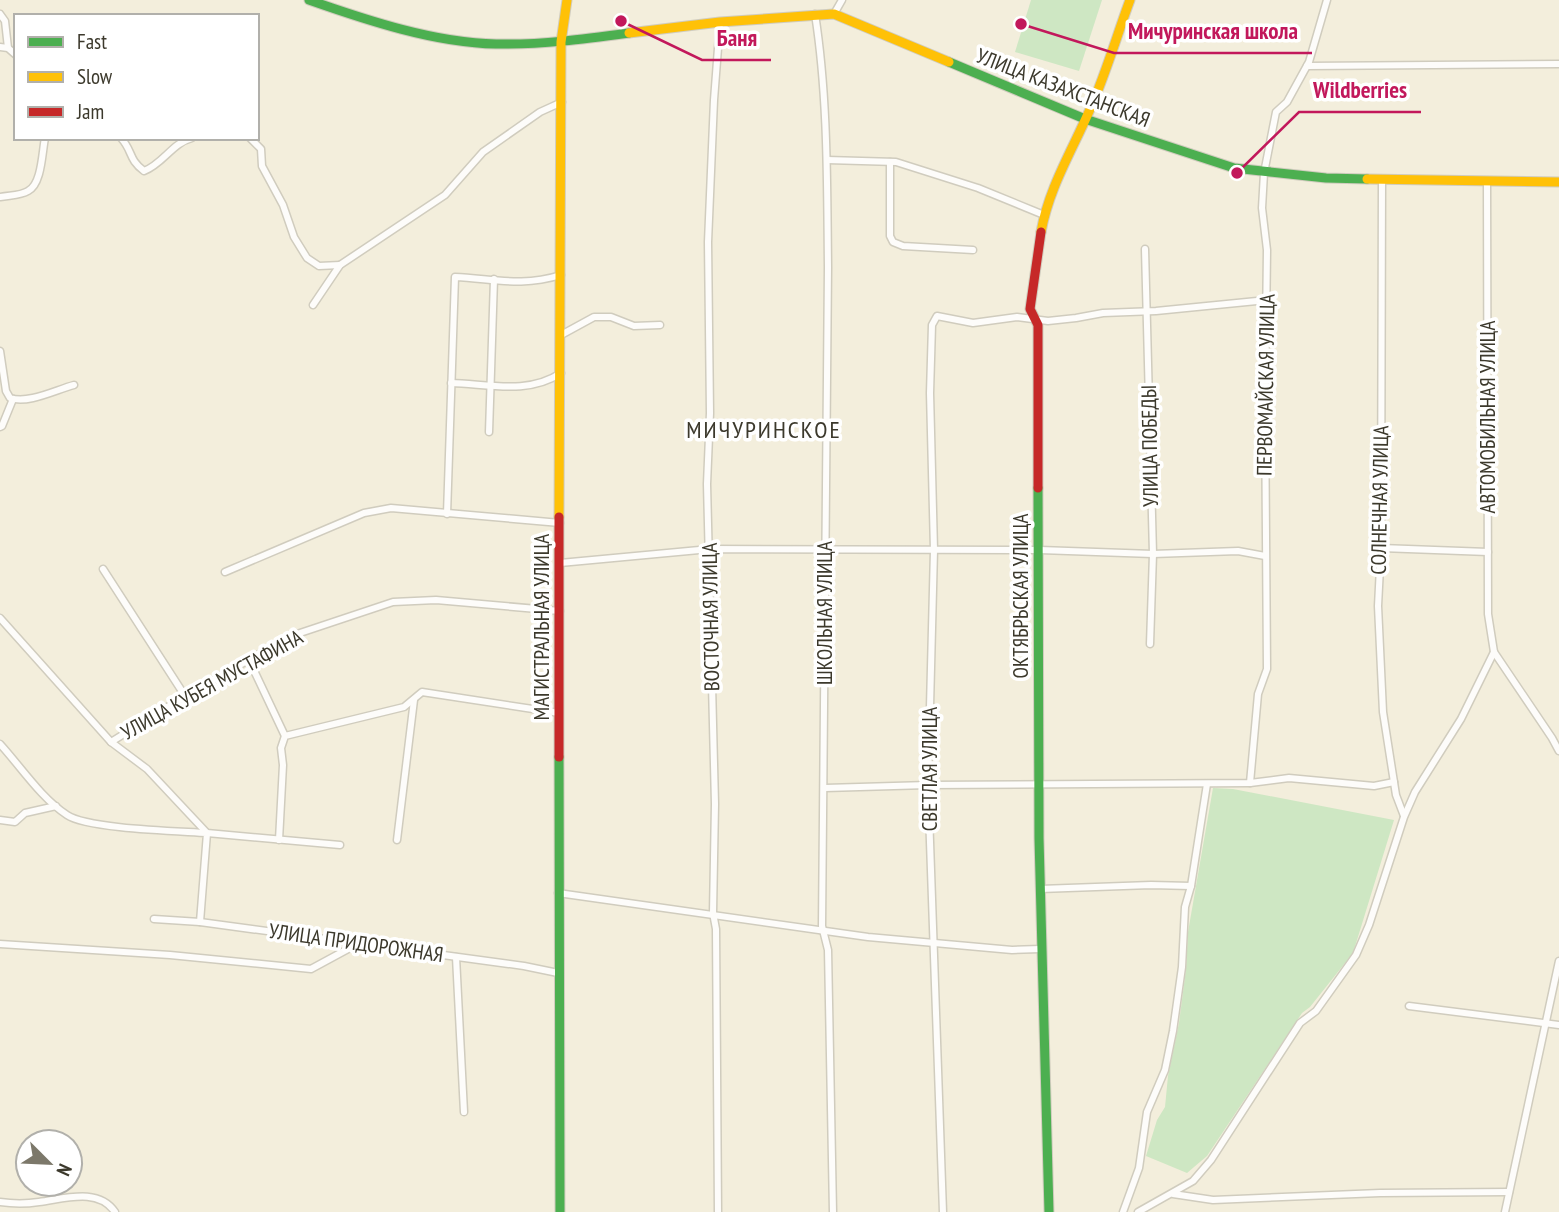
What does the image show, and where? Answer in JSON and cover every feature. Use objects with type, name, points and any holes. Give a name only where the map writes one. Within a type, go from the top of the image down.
[{"type":"street","name":"УЛИЦА КАЗАХСТАНСКАЯ","points":[[309,0],[364,19],[462,41],[524,44],[561,42],[720,22],[815,13],[834,14],[1086,119],[1211,162],[1264,173],[1382,180],[1559,182]]},
{"type":"street","name":"МАГИСТРАЛЬНАЯ УЛИЦА","points":[[559,1212],[561,42],[567,0]]},
{"type":"street","points":[[834,14],[842,0]]},
{"type":"street","name":"ОКТЯБРЬСКАЯ УЛИЦА","points":[[1049,1212],[1047,1084],[1040,949],[1038,325],[1030,309],[1044,215],[1060,172],[1093,106],[1130,0]]},
{"type":"street","name":"ПЕРВОМАЙСКАЯ УЛИЦА","points":[[1250,783],[1258,694],[1267,668],[1267,250],[1262,208],[1264,173],[1276,112],[1287,102],[1307,66],[1326,0]]},
{"type":"street","name":"ШКОЛЬНАЯ УЛИЦА","points":[[815,13],[821,53],[827,160],[824,931],[828,950],[833,1212]]},
{"type":"street","points":[[0,14],[5,21],[8,48]]},
{"type":"street","name":"ВОСТОЧНАЯ УЛИЦА","points":[[718,1212],[716,929],[713,913],[715,767],[708,484],[708,242],[720,22]]},
{"type":"street","points":[[0,47],[8,48],[14,53]]},
{"type":"street","points":[[1307,66],[1559,64]]},
{"type":"street","points":[[313,305],[340,265],[445,195],[483,152],[540,112],[562,102]]},
{"type":"street","points":[[0,197],[26,193],[32,188],[38,176],[45,140]]},
{"type":"street","points":[[123,140],[133,163],[144,171],[156,166],[172,149],[188,140]]},
{"type":"street","points":[[252,140],[261,149],[262,166],[307,258],[318,266],[340,265]]},
{"type":"street","points":[[827,160],[890,162],[978,188],[1044,215]]},
{"type":"street","points":[[890,162],[892,242],[903,246],[973,250]]},
{"type":"street","name":"СОЛНЕЧНАЯ УЛИЦА","points":[[1382,180],[1381,548],[1378,606],[1383,712],[1394,782],[1404,817]]},
{"type":"street","name":"АВТОМОБИЛЬНАЯ УЛИЦА","points":[[1487,181],[1488,614],[1494,652]]},
{"type":"street","name":"УЛИЦА ПОБЕДЫ","points":[[1145,249],[1153,554],[1150,644]]},
{"type":"street","points":[[447,514],[455,277],[524,283],[562,275]]},
{"type":"street","points":[[489,432],[494,279]]},
{"type":"street","points":[[1035,319],[1048,321],[1103,313],[1267,300]]},
{"type":"street","points":[[561,335],[600,316],[634,326],[660,325]]},
{"type":"street","name":"СВЕТЛАЯ УЛИЦА","points":[[943,1212],[928,785],[934,550],[932,325],[937,316],[973,323],[1017,317],[1035,319]]},
{"type":"street","points":[[0,351],[6,391],[13,399]]},
{"type":"street","points":[[451,383],[528,387],[561,373]]},
{"type":"street","points":[[13,399],[28,398],[74,385]]},
{"type":"street","points":[[0,427],[13,399]]},
{"type":"street","points":[[225,572],[364,513],[391,508],[560,523]]},
{"type":"street","points":[[1381,548],[1489,552]]},
{"type":"street","points":[[560,564],[710,549],[1040,550],[1153,554],[1238,551],[1265,556]]},
{"type":"street","points":[[103,569],[185,696]]},
{"type":"street","name":"УЛИЦА КУБЕЯ МУСТАФИНА","points":[[111,742],[185,696],[300,633],[393,603],[436,600],[560,611]]},
{"type":"street","points":[[0,618],[111,742],[147,769],[207,833],[200,922]]},
{"type":"street","points":[[1138,1212],[1193,1181],[1211,1160],[1300,1023],[1316,1011],[1356,955],[1415,792],[1461,719],[1494,652],[1559,751]]},
{"type":"street","points":[[249,660],[285,737],[281,748],[279,840]]},
{"type":"street","points":[[285,737],[404,707],[422,692],[559,713]]},
{"type":"street","points":[[397,840],[414,700]]},
{"type":"street","points":[[0,744],[56,806],[71,818],[112,826],[340,845]]},
{"type":"street","points":[[825,788],[1207,784],[1250,783],[1289,778],[1374,786],[1394,782]]},
{"type":"street","points":[[1123,1212],[1139,1168],[1147,1112],[1165,1070],[1182,967],[1185,907],[1191,886],[1207,784]]},
{"type":"street","points":[[0,820],[15,821],[26,813],[56,806]]},
{"type":"street","points":[[1040,889],[1191,886]]},
{"type":"street","points":[[558,893],[713,913],[824,931],[1012,950],[1040,949]]},
{"type":"street","name":"УЛИЦА ПРИДОРОЖНАЯ","points":[[154,919],[200,922],[359,943],[558,973]]},
{"type":"street","points":[[0,944],[157,954],[311,969],[359,943]]},
{"type":"street","points":[[457,957],[464,1112]]},
{"type":"street","points":[[1505,1212],[1559,961]]},
{"type":"street","points":[[1409,1006],[1559,1025]]},
{"type":"street","points":[[1173,1194],[1213,1200],[1380,1193],[1509,1192]]},
{"type":"street","points":[[0,1202],[35,1203],[84,1196],[108,1203],[116,1212]]},
{"type":"green space","points":[[1031,0],[1102,0],[1079,71],[1015,52]]},
{"type":"green space","points":[[1213,788],[1233,789],[1394,820],[1353,953],[1310,1007],[1302,1013],[1207,1156],[1187,1173],[1146,1156],[1157,1120],[1165,1107],[1168,1076],[1179,1023],[1188,932]]},
{"type":"traffic: fast","points":[[309,0],[401,29],[473,43],[546,43],[629,33]]},
{"type":"traffic: fast","points":[[949,62],[1085,119],[1234,168],[1326,178],[1367,179]]},
{"type":"traffic: fast","points":[[1038,488],[1039,838],[1049,1212]]},
{"type":"traffic: fast","points":[[559,757],[560,1212]]},
{"type":"traffic: slow","points":[[559,517],[561,42],[567,0]]},
{"type":"traffic: slow","points":[[1041,232],[1050,199],[1096,94],[1130,0]]},
{"type":"traffic: slow","points":[[629,33],[720,22],[834,14],[949,62]]},
{"type":"traffic: slow","points":[[1367,179],[1559,182]]},
{"type":"traffic: jam","points":[[1038,488],[1038,325],[1030,309],[1041,232]]},
{"type":"traffic: jam","points":[[559,517],[559,757]]},
{"type":"place","name":"Баня","points":[[621,21]]},
{"type":"place","name":"Мичуринская школа","points":[[1021,24]]},
{"type":"place","name":"Wildberries","points":[[1237,173]]},
{"type":"district","name":"МИЧУРИНСКОЕ","points":[[764,430]]}]
